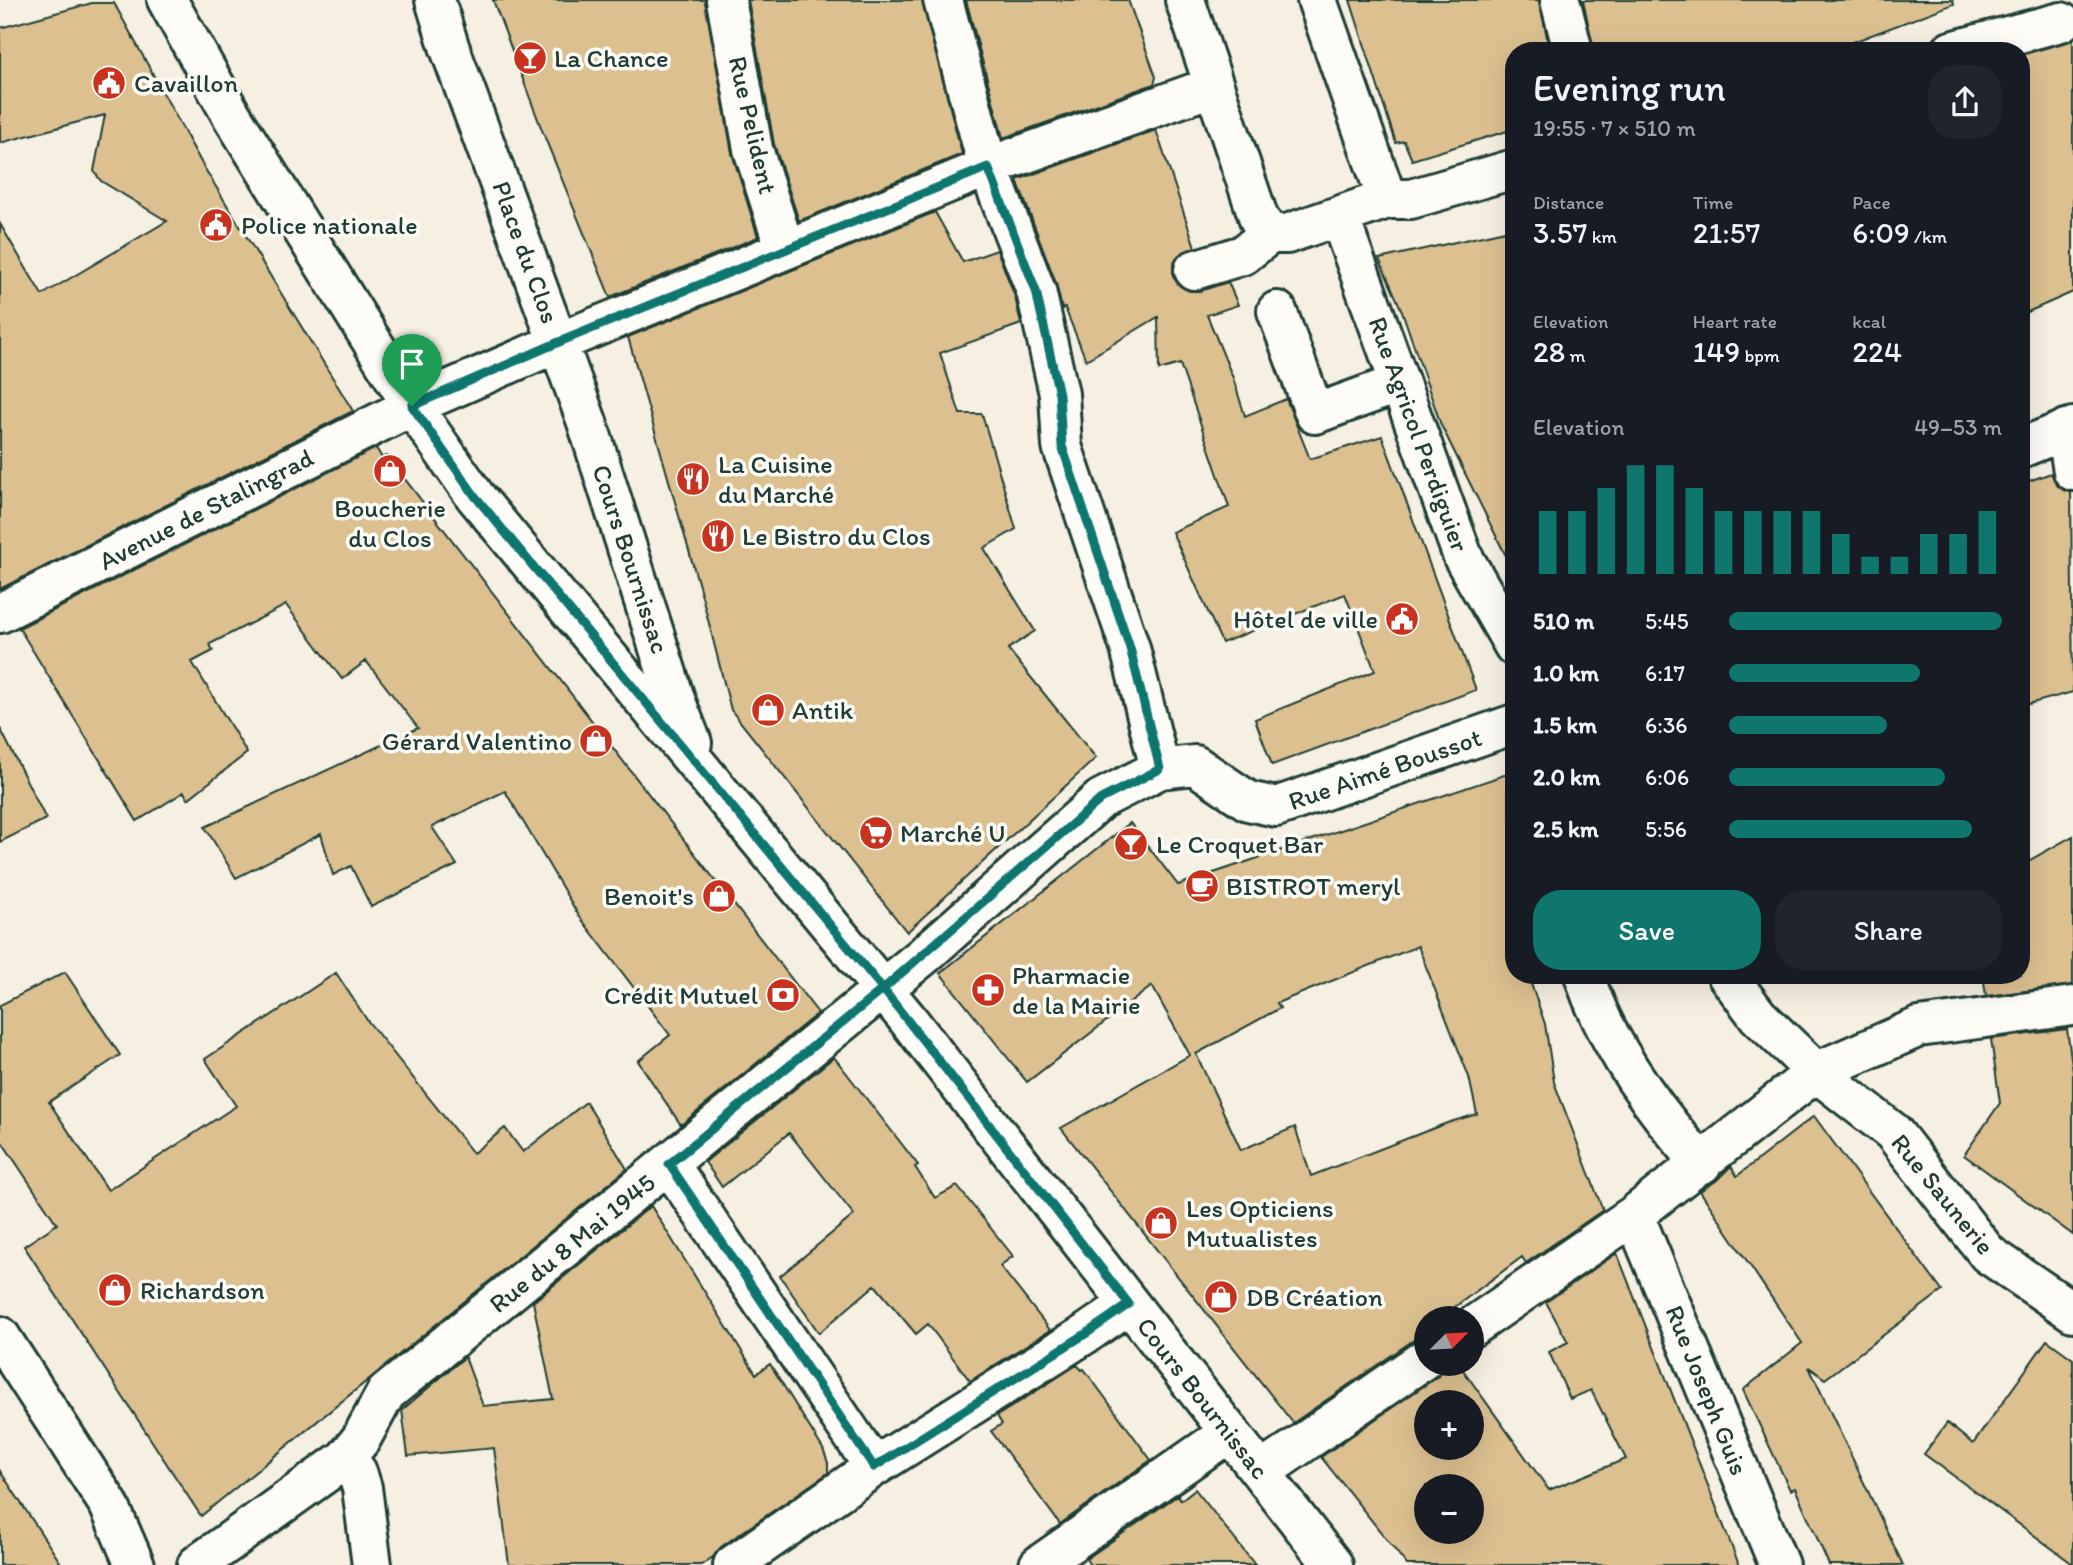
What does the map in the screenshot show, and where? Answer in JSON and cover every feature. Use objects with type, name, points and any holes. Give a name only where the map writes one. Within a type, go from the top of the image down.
[{"type":"street","points":[[167,0],[232,116],[412,406]]},
{"type":"street","name":"Place du Clos","points":[[412,406],[559,342],[449,46],[435,0]]},
{"type":"street","name":"Rue Pelident","points":[[726,0],[753,149],[785,249]]},
{"type":"street","points":[[943,0],[988,167],[1036,291],[1059,394],[1062,446],[1130,648],[1160,769]]},
{"type":"street","points":[[1185,0],[1259,219],[1270,233]]},
{"type":"street","points":[[1317,0],[1387,200]]},
{"type":"street","points":[[1560,0],[1571,42]]},
{"type":"street","points":[[1985,42],[2061,22]]},
{"type":"street","points":[[559,342],[988,167],[1214,86]]},
{"type":"street","points":[[1194,271],[1243,255],[1270,233],[1287,234],[1387,200],[1412,199],[1505,172]]},
{"type":"street","name":"Rue Agricol Perdiguier","points":[[1339,216],[1463,557],[1505,630]]},
{"type":"street","points":[[1277,311],[1315,414],[1399,383]]},
{"type":"street","name":"Cours Bournissac","points":[[559,342],[676,702],[704,775]]},
{"type":"street","name":"Avenue de Stalingrad","points":[[0,613],[412,406]]},
{"type":"street","name":"Cours Bournissac","points":[[412,406],[475,496],[883,989],[1333,1565]]},
{"type":"street","points":[[2030,444],[2069,428],[2073,471]]},
{"type":"street","name":"Rue Aimé Boussot","points":[[883,989],[1101,799],[1160,769],[1195,765],[1248,801],[1276,807],[1505,727]]},
{"type":"street","points":[[1587,984],[1594,1004],[1645,1094],[1669,1127],[1702,1164]]},
{"type":"street","name":"Rue Saunerie","points":[[1734,984],[1758,1016],[1816,1072],[1893,1132],[1988,1254],[2073,1312]]},
{"type":"street","name":"Rue du 8 Mai 1945","points":[[197,1565],[345,1459],[361,1439],[386,1393],[883,989]]},
{"type":"street","points":[[1484,1319],[1634,1215],[1816,1072],[1919,1027],[2073,1006]]},
{"type":"street","points":[[669,1164],[874,1467]]},
{"type":"street","name":"Rue Joseph Guis","points":[[1634,1215],[1779,1565]]},
{"type":"street","points":[[733,1565],[874,1467],[1129,1304]]},
{"type":"street","points":[[0,1336],[109,1505],[135,1565]]},
{"type":"street","points":[[1261,1472],[1414,1366]]},
{"type":"street","points":[[1039,1565],[1230,1432]]},
{"type":"street","points":[[345,1459],[357,1472],[362,1488],[372,1565]]},
{"type":"building","points":[[493,0],[705,0],[732,153],[758,237],[610,297],[545,138]]},
{"type":"building","points":[[748,0],[922,0],[962,154],[799,221],[774,144]]},
{"type":"building","points":[[966,0],[1128,0],[1156,77],[1154,84],[1003,138]]},
{"type":"building","points":[[1350,0],[1539,0],[1548,42],[1505,42],[1505,132],[1412,160],[1404,141],[1396,143]]},
{"type":"building","points":[[1583,0],[1953,0],[1954,4],[1853,42],[1592,42]]},
{"type":"building","points":[[92,3],[114,3],[202,164],[353,411],[0,589],[0,224],[42,295],[167,221],[101,181],[94,171],[105,115],[0,143],[0,28]]},
{"type":"building","points":[[2073,40],[2073,292],[2030,311],[2030,52]]},
{"type":"building","points":[[1156,130],[1195,247],[1178,256],[1173,266],[1173,277],[1180,286],[1190,291],[1200,291],[1228,282],[1238,305],[1207,315],[1233,378],[1245,416],[1286,399],[1310,459],[1382,436],[1476,690],[1272,765],[1255,719],[1375,671],[1345,594],[1222,643],[1172,532],[1229,507],[1180,364],[1159,370],[1158,317],[1086,360],[1065,308],[1062,309],[1056,283],[1017,180]]},
{"type":"building","points":[[935,212],[963,262],[997,250],[1015,297],[1021,324],[940,353],[960,414],[982,414],[1016,529],[984,548],[1035,631],[1008,649],[1096,758],[907,932],[731,710],[703,600],[628,337]]},
{"type":"building","points":[[1505,231],[1505,554],[1441,425],[1402,311],[1379,259]]},
{"type":"building","points":[[376,448],[382,458],[387,456],[818,1013],[681,1125],[638,1061],[670,1035],[579,916],[505,791],[432,827],[457,865],[371,907],[351,866],[333,875],[321,834],[236,878],[205,827],[418,728],[366,661],[342,679],[286,605],[210,644],[213,651],[192,662],[247,753],[188,799],[184,792],[137,821],[19,628]]},
{"type":"building","points":[[2051,473],[2057,485],[2071,492],[2073,692],[2030,704],[2030,481]]},
{"type":"building","points":[[0,728],[46,819],[0,842]]},
{"type":"building","points":[[1505,775],[1505,984],[1531,984],[1545,1024],[1554,1082],[1603,1210],[1526,1263],[1522,1257],[1456,1306],[1414,1306],[1414,1340],[1293,1423],[1061,1128],[1190,1055],[1152,986],[1027,1082],[940,973],[1130,823],[1178,885]],"holes":[[[1418,946],[1469,1077],[1477,1114],[1311,1176],[1295,1127],[1241,1150],[1196,1054],[1280,1008],[1277,1003]]]},
{"type":"building","points":[[2073,836],[2073,985],[1986,996],[1984,984],[2030,984],[2030,860]]},
{"type":"building","points":[[65,972],[120,1055],[49,1102],[108,1190],[236,1106],[205,1059],[336,973],[367,1020],[473,1153],[505,1128],[523,1152],[586,1102],[627,1169],[201,1516],[24,1246],[57,1224],[0,1139],[0,1005]]},
{"type":"building","points":[[2067,1029],[2073,1072],[2073,1235],[1964,1155],[2000,1103],[1991,1039]]},
{"type":"building","points":[[834,1057],[918,1165],[915,1167],[935,1198],[957,1186],[1013,1256],[1000,1266],[1050,1330],[970,1381],[928,1324],[916,1334],[875,1285],[819,1333],[780,1276],[854,1215],[789,1133],[722,1187],[705,1162]]},
{"type":"building","points":[[1814,1116],[1942,1291],[1825,1379],[1809,1367],[1903,1565],[1829,1565],[1795,1488],[1790,1490],[1743,1390],[1802,1343],[1700,1191],[1716,1181],[1731,1166],[1737,1176]]},
{"type":"building","points":[[651,1206],[756,1374],[770,1364],[823,1449],[828,1473],[721,1547],[701,1565],[509,1565],[494,1448],[408,1456],[402,1410],[465,1357],[483,1406],[553,1399],[533,1302]]},
{"type":"building","points":[[1617,1253],[1739,1565],[1407,1565],[1321,1457],[1414,1393],[1414,1460],[1484,1460],[1484,1399],[1549,1490],[1626,1459],[1591,1390],[1570,1399],[1549,1352],[1568,1342],[1546,1302]]},
{"type":"building","points":[[2047,1340],[2073,1359],[2073,1564],[1924,1454],[1947,1423],[1973,1444]]},
{"type":"building","points":[[1077,1365],[1084,1369],[1151,1460],[1060,1524],[991,1431],[1002,1424],[997,1416]]},
{"type":"building","points":[[1438,1376],[1467,1376],[1477,1390],[1418,1390]]},
{"type":"building","points":[[0,1471],[62,1565],[0,1565]]},
{"type":"building","points":[[1195,1489],[1255,1565],[1090,1565],[1086,1559],[1178,1495],[1181,1500]]},
{"type":"place","name":"La Chance","points":[[530,58]]},
{"type":"place","name":"Cavaillon","points":[[109,83]]},
{"type":"place","name":"Police nationale","points":[[216,225]]},
{"type":"place","name":"Boucherie du Clos","points":[[390,471]]},
{"type":"place","name":"La Cuisine du Marché","points":[[693,479]]},
{"type":"place","name":"Le Bistro du Clos","points":[[718,536]]},
{"type":"place","name":"Hôtel de ville","points":[[1402,619]]},
{"type":"place","name":"Antik","points":[[768,710]]},
{"type":"place","name":"Gérard Valentino","points":[[596,741]]},
{"type":"place","name":"Marché U","points":[[876,833]]},
{"type":"place","name":"Le Croquet Bar","points":[[1131,844]]},
{"type":"place","name":"BISTROT meryl","points":[[1202,886]]},
{"type":"place","name":"Benoit's","points":[[719,896]]},
{"type":"place","name":"Pharmacie de la Mairie","points":[[988,990]]},
{"type":"place","name":"Crédit Mutuel","points":[[783,995]]},
{"type":"place","name":"Les Opticiens Mutualistes","points":[[1161,1223]]},
{"type":"place","name":"Richardson","points":[[115,1290]]},
{"type":"place","name":"DB Création","points":[[1221,1297]]},
{"type":"route","points":[[412,406],[475,496],[883,989],[669,1164],[874,1467],[1129,1304],[883,989],[1101,799],[1160,769],[1130,648],[1062,446],[1059,394],[1036,291],[988,167],[559,342],[412,406]]}]
